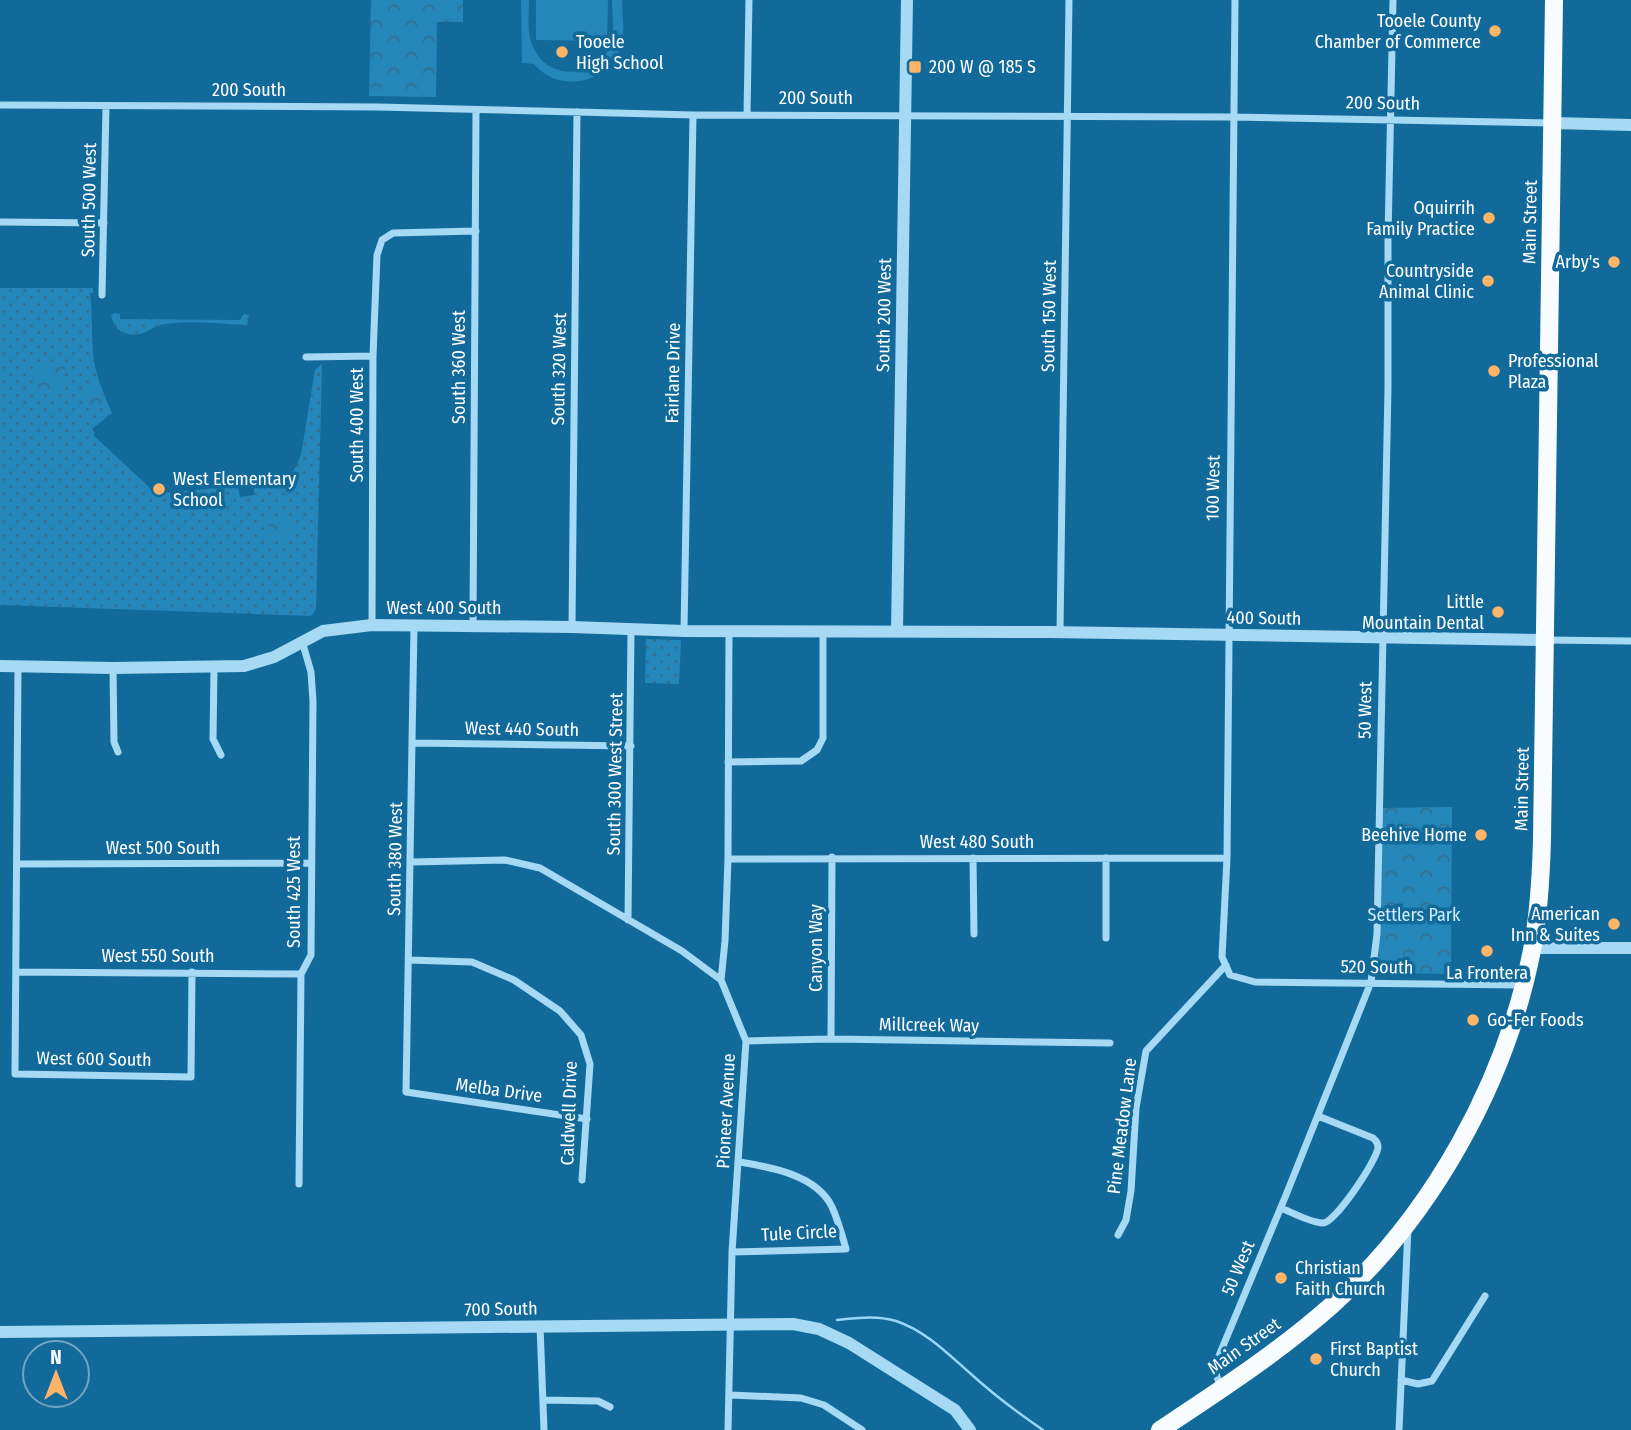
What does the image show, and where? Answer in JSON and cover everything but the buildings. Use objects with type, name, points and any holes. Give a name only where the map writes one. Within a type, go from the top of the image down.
[{"type":"highway","name":"Main Street","points":[[1160,1430],[1302,1331],[1372,1266],[1435,1183],[1479,1109],[1501,1059],[1524,985],[1539,902],[1542,839],[1554,0]]},
{"type":"street","points":[[747,115],[748,0]]},
{"type":"street","name":"South 200 West","points":[[897,631],[907,0]]},
{"type":"street","name":"South 150 West","points":[[1060,632],[1069,0]]},
{"type":"street","name":"100 West","points":[[1230,975],[1222,957],[1227,858],[1235,0]]},
{"type":"street","name":"50 West","points":[[1221,1388],[1216,1374],[1218,1358],[1371,982],[1377,934],[1393,0]]},
{"type":"street","name":"200 South","points":[[0,105],[378,107],[692,116],[1232,117],[1631,125]]},
{"type":"street","name":"South 500 West","points":[[102,295],[106,106]]},
{"type":"street","name":"South 360 West","points":[[473,625],[476,110]]},
{"type":"street","name":"South 320 West","points":[[572,627],[577,112]]},
{"type":"street","name":"Fairlane Drive","points":[[684,631],[692,116]]},
{"type":"street","points":[[0,222],[104,223]]},
{"type":"street","name":"South 400 West","points":[[372,625],[376,254],[382,240],[393,233],[476,231]]},
{"type":"street","points":[[306,357],[373,356]]},
{"type":"street","name":"West 400 South","points":[[0,666],[244,666],[274,657],[323,631],[372,625],[684,631],[897,631]]},
{"type":"street","name":"South 380 West","points":[[406,1093],[414,625]]},
{"type":"street","name":"South 300 West Street","points":[[628,920],[631,629]]},
{"type":"street","name":"Pioneer Avenue","points":[[728,1430],[732,1252],[746,1041],[721,980],[728,859],[729,631]]},
{"type":"street","name":"400 South","points":[[897,631],[1631,640]]},
{"type":"street","points":[[728,762],[800,761],[817,750],[823,738],[823,632]]},
{"type":"street","name":"South 425 West","points":[[299,1184],[301,974],[311,955],[313,701],[311,672],[302,640]]},
{"type":"street","points":[[16,972],[18,666]]},
{"type":"street","points":[[113,668],[114,742],[118,752]]},
{"type":"street","points":[[214,668],[213,739],[221,755]]},
{"type":"street","name":"West 440 South","points":[[412,743],[631,746]]},
{"type":"street","name":"Canyon Way","points":[[831,1039],[832,857]]},
{"type":"street","points":[[1106,858],[1106,938]]},
{"type":"street","name":"West 480 South","points":[[728,859],[1227,858]]},
{"type":"street","points":[[973,859],[974,934]]},
{"type":"street","points":[[411,862],[505,860],[540,868],[682,951],[721,980]]},
{"type":"street","name":"West 500 South","points":[[17,864],[310,863]]},
{"type":"street","points":[[1532,948],[1631,948]]},
{"type":"street","name":"Caldwell Drive","points":[[409,960],[472,962],[514,980],[560,1011],[581,1035],[590,1065],[582,1180]]},
{"type":"street","name":"Pine Meadow Lane","points":[[1118,1234],[1126,1220],[1131,1191],[1136,1108],[1146,1051],[1226,965]]},
{"type":"street","name":"West 550 South","points":[[16,972],[301,974]]},
{"type":"street","name":"West 600 South","points":[[16,972],[15,1074],[191,1077],[192,972]]},
{"type":"street","name":"520 South","points":[[1230,975],[1255,982],[1524,985]]},
{"type":"street","name":"Millcreek Way","points":[[746,1041],[831,1039],[1111,1043]]},
{"type":"street","name":"Melba Drive","points":[[406,1093],[587,1119]]},
{"type":"street","points":[[1281,1208],[1325,1223],[1329,1221],[1354,1192],[1378,1149],[1373,1138],[1318,1116]]},
{"type":"street","name":"Tule Circle","points":[[732,1252],[846,1249],[831,1203],[809,1183],[779,1168],[740,1162]]},
{"type":"street","points":[[1399,1430],[1408,1221]]},
{"type":"street","points":[[1401,1380],[1418,1384],[1432,1381],[1485,1296]]},
{"type":"street","name":"700 South","points":[[0,1332],[793,1324],[819,1329],[849,1343],[955,1410],[970,1430]]},
{"type":"street","points":[[540,1326],[544,1430]]},
{"type":"street","points":[[730,1395],[801,1398],[824,1405],[862,1430]]},
{"type":"street","points":[[543,1400],[598,1401],[610,1407]]},
{"type":"green space","points":[[371,0],[463,0],[463,22],[437,22],[436,97],[369,96]]},
{"type":"green space","points":[[521,0],[529,0],[530,37],[541,60],[562,71],[574,72],[596,64],[605,55],[612,39],[612,0],[622,0],[623,39],[616,57],[608,68],[596,76],[570,82],[545,74],[534,64],[522,63]]},
{"type":"green space","points":[[536,0],[608,0],[607,41],[536,40]]},
{"type":"green space","name":"West Elementary School","points":[[0,288],[93,288],[93,293],[90,293],[94,361],[112,413],[92,429],[95,433],[93,435],[148,486],[153,494],[238,486],[240,497],[254,495],[254,484],[288,476],[301,455],[315,370],[322,364],[316,609],[311,616],[0,605]]},
{"type":"green space","points":[[114,313],[120,314],[120,319],[240,320],[244,314],[249,315],[247,325],[175,323],[160,325],[135,335],[117,328],[111,316]]},
{"type":"green space","points":[[65,365],[65,392],[33,393],[33,366]]},
{"type":"green space","points":[[97,385],[105,402],[91,408],[84,391]]},
{"type":"green space","points":[[291,518],[293,536],[269,538],[268,520]]},
{"type":"green space","points":[[646,639],[681,640],[679,684],[645,683]]},
{"type":"green space","name":"Settlers Park","points":[[1452,807],[1451,974],[1375,973],[1382,808]]},
{"type":"waterway","points":[[837,1320],[881,1318],[907,1325],[927,1337],[997,1396],[1043,1430]]},
{"type":"place","name":"Tooele County Chamber of Commerce","points":[[1495,31]]},
{"type":"place","name":"Tooele High School","points":[[562,52]]},
{"type":"place","name":"200 W @ 185 S","points":[[915,67]]},
{"type":"place","name":"Oquirrih Family Practice","points":[[1489,218]]},
{"type":"place","name":"Arby's","points":[[1614,262]]},
{"type":"place","name":"Countryside Animal Clinic","points":[[1488,281]]},
{"type":"place","name":"Professional Plaza","points":[[1494,371]]},
{"type":"place","name":"West Elementary School","points":[[159,489]]},
{"type":"place","name":"Little Mountain Dental","points":[[1498,612]]},
{"type":"place","name":"Beehive Home","points":[[1481,835]]},
{"type":"place","name":"American Inn & Suites","points":[[1614,924]]},
{"type":"place","name":"La Frontera","points":[[1487,951]]},
{"type":"place","name":"Go-Fer Foods","points":[[1473,1020]]},
{"type":"place","name":"Christian Faith Church","points":[[1281,1278]]},
{"type":"place","name":"First Baptist Church","points":[[1316,1359]]}]
